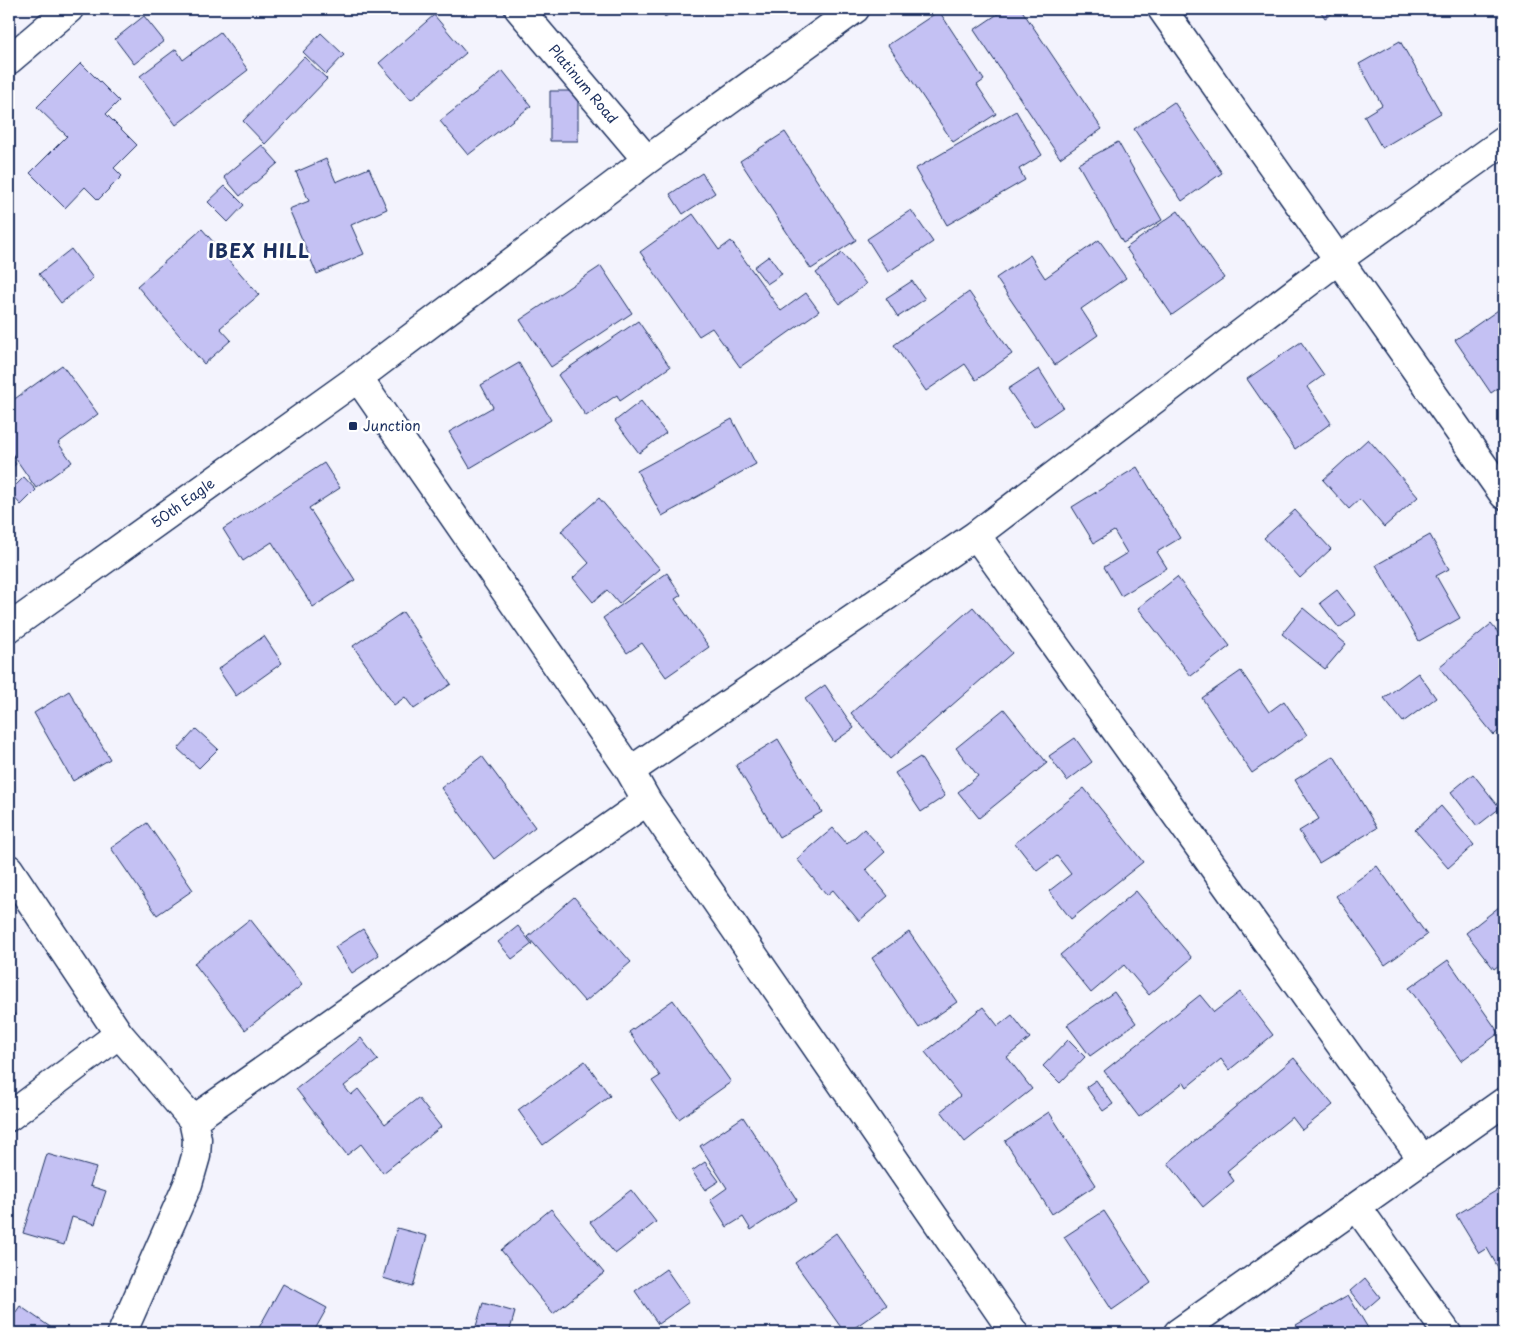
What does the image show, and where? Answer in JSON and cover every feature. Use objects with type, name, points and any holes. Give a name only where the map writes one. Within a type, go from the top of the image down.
[{"type":"street","points":[[9,60],[69,9]]},
{"type":"street","name":"Platinum Road","points":[[519,9],[648,160]]},
{"type":"street","name":"50th Eagle","points":[[9,628],[358,378],[648,160],[855,9]]},
{"type":"street","points":[[1162,9],[1504,495]]},
{"type":"street","points":[[630,771],[976,535],[1339,259],[1504,141]]},
{"type":"street","points":[[358,378],[630,771],[647,802],[1014,1333]]},
{"type":"street","points":[[976,535],[1423,1160]]},
{"type":"street","points":[[193,1120],[647,802]]},
{"type":"street","points":[[9,869],[119,1034],[193,1120],[197,1139],[196,1156],[188,1184],[122,1333]]},
{"type":"street","points":[[9,1116],[119,1034]]},
{"type":"street","points":[[1178,1333],[1504,1102]]},
{"type":"street","points":[[1357,1207],[1447,1333]]},
{"type":"building","points":[[9,9],[19,9],[9,17]]},
{"type":"building","points":[[660,9],[677,9],[665,17]]},
{"type":"building","points":[[1005,9],[1021,9],[1102,129],[1060,158],[974,30]]},
{"type":"building","points":[[1319,9],[1340,9],[1325,18]]},
{"type":"building","points":[[939,11],[984,80],[977,85],[996,114],[953,142],[888,45]]},
{"type":"building","points":[[434,15],[466,53],[411,100],[379,63]]},
{"type":"building","points":[[144,16],[164,41],[134,64],[115,39]]},
{"type":"building","points":[[220,32],[248,70],[176,125],[140,76],[176,49],[183,60]]},
{"type":"building","points":[[321,33],[344,55],[326,74],[303,52]]},
{"type":"building","points":[[1400,41],[1441,113],[1382,148],[1364,116],[1382,105],[1359,64]]},
{"type":"building","points":[[304,57],[327,79],[265,144],[243,121]]},
{"type":"building","points":[[81,63],[119,101],[106,114],[137,145],[114,168],[122,176],[98,200],[85,187],[65,208],[30,173],[67,136],[37,107]]},
{"type":"building","points":[[503,71],[531,106],[468,155],[440,121]]},
{"type":"building","points":[[550,91],[578,91],[578,141],[550,141]]},
{"type":"building","points":[[1174,102],[1222,173],[1182,201],[1134,129]]},
{"type":"building","points":[[1016,111],[1042,155],[1019,169],[1025,180],[947,225],[915,169]]},
{"type":"building","points":[[785,132],[856,240],[811,269],[740,161]]},
{"type":"building","points":[[1118,142],[1162,220],[1123,243],[1078,164]]},
{"type":"building","points":[[262,145],[278,163],[240,196],[224,177]]},
{"type":"building","points":[[326,159],[336,182],[369,168],[387,209],[351,225],[364,254],[317,274],[289,209],[309,201],[296,172]]},
{"type":"building","points":[[702,173],[715,193],[683,214],[670,194]]},
{"type":"building","points":[[225,186],[244,205],[228,222],[208,202]]},
{"type":"building","points":[[911,210],[933,242],[888,272],[867,239]]},
{"type":"building","points":[[1178,211],[1224,278],[1172,315],[1126,248]]},
{"type":"building","points":[[693,214],[719,250],[731,241],[781,311],[806,293],[819,311],[740,367],[712,328],[699,336],[640,252]]},
{"type":"building","points":[[202,229],[259,295],[220,328],[231,340],[204,364],[137,286]]},
{"type":"building","points":[[1099,240],[1126,278],[1081,309],[1098,335],[1055,365],[996,278],[1030,255],[1045,278]]},
{"type":"building","points":[[71,249],[93,278],[61,303],[39,274]]},
{"type":"building","points":[[842,253],[866,284],[840,304],[816,273]]},
{"type":"building","points":[[769,256],[782,274],[767,284],[754,267]]},
{"type":"building","points":[[601,266],[632,313],[551,367],[520,320]]},
{"type":"building","points":[[912,281],[925,299],[898,317],[886,298]]},
{"type":"building","points":[[969,292],[1012,354],[976,380],[965,364],[926,391],[894,345]]},
{"type":"building","points":[[1504,306],[1504,384],[1491,393],[1455,340]]},
{"type":"building","points":[[638,321],[670,367],[620,401],[617,395],[586,416],[558,375]]},
{"type":"building","points":[[1301,342],[1324,375],[1307,387],[1331,423],[1295,449],[1247,379]]},
{"type":"building","points":[[519,363],[551,420],[470,468],[449,432],[493,407],[481,385]]},
{"type":"building","points":[[62,365],[98,414],[58,443],[72,462],[36,488],[9,449],[9,403]]},
{"type":"building","points":[[1039,369],[1063,407],[1034,427],[1008,389]]},
{"type":"building","points":[[641,401],[666,433],[639,453],[615,421]]},
{"type":"building","points":[[732,419],[756,464],[662,516],[637,471]]},
{"type":"building","points":[[1368,439],[1418,497],[1384,527],[1360,499],[1349,509],[1323,480]]},
{"type":"building","points":[[9,456],[16,464],[9,470]]},
{"type":"building","points":[[324,463],[340,488],[309,508],[355,580],[313,607],[272,542],[243,561],[223,529]]},
{"type":"building","points":[[1137,467],[1180,538],[1157,552],[1167,568],[1121,596],[1104,567],[1127,553],[1114,531],[1094,543],[1072,507]]},
{"type":"building","points":[[24,477],[36,490],[21,505],[9,492]]},
{"type":"building","points":[[599,498],[660,569],[619,604],[607,590],[593,602],[573,578],[589,563],[561,531]]},
{"type":"building","points":[[1295,510],[1331,549],[1300,578],[1264,538]]},
{"type":"building","points":[[1430,535],[1449,569],[1436,576],[1460,618],[1419,641],[1376,565]]},
{"type":"building","points":[[667,573],[681,595],[675,599],[709,647],[666,677],[642,643],[627,653],[603,618]]},
{"type":"building","points":[[1177,577],[1230,646],[1191,676],[1138,608]]},
{"type":"building","points":[[1337,590],[1356,615],[1339,628],[1320,603]]},
{"type":"building","points":[[973,607],[1012,653],[890,759],[851,713]]},
{"type":"building","points":[[1303,608],[1346,644],[1325,669],[1282,634]]},
{"type":"building","points":[[403,612],[451,684],[414,709],[405,697],[394,705],[353,646]]},
{"type":"building","points":[[1491,624],[1504,640],[1504,674],[1502,676],[1504,679],[1504,726],[1494,735],[1439,667]]},
{"type":"building","points":[[264,636],[282,663],[236,696],[218,669]]},
{"type":"building","points":[[1241,671],[1269,712],[1284,701],[1307,735],[1252,773],[1202,698]]},
{"type":"building","points":[[1418,673],[1436,698],[1403,722],[1384,698]]},
{"type":"building","points":[[825,685],[854,728],[834,742],[805,699]]},
{"type":"building","points":[[69,691],[110,759],[73,781],[34,713]]},
{"type":"building","points":[[1004,709],[1047,763],[979,818],[958,792],[978,776],[956,748]]},
{"type":"building","points":[[196,729],[218,749],[199,768],[178,749]]},
{"type":"building","points":[[1075,738],[1092,762],[1067,781],[1049,756]]},
{"type":"building","points":[[778,739],[822,812],[779,837],[736,765]]},
{"type":"building","points":[[482,756],[535,827],[494,859],[441,788]]},
{"type":"building","points":[[1334,756],[1377,828],[1319,863],[1299,831],[1319,819],[1295,780]]},
{"type":"building","points":[[920,757],[945,796],[921,812],[895,773]]},
{"type":"building","points":[[1473,774],[1500,808],[1477,826],[1451,792]]},
{"type":"building","points":[[1084,788],[1143,862],[1071,919],[1049,891],[1071,874],[1057,856],[1037,871],[1015,843]]},
{"type":"building","points":[[1441,806],[1474,845],[1448,868],[1415,830]]},
{"type":"building","points":[[147,823],[193,890],[157,915],[111,848]]},
{"type":"building","points":[[833,828],[847,844],[864,829],[885,852],[866,869],[888,896],[859,921],[833,890],[827,895],[797,859]]},
{"type":"building","points":[[1377,866],[1427,935],[1385,965],[1336,896]]},
{"type":"building","points":[[1136,891],[1192,958],[1149,995],[1124,965],[1091,993],[1060,955]]},
{"type":"building","points":[[574,897],[631,962],[585,1002],[528,937]]},
{"type":"building","points":[[1504,903],[1504,961],[1494,969],[1466,933]]},
{"type":"building","points":[[250,919],[302,985],[245,1030],[194,963]]},
{"type":"building","points":[[518,926],[532,944],[512,959],[498,942]]},
{"type":"building","points":[[363,929],[379,955],[352,973],[335,947]]},
{"type":"building","points":[[909,932],[957,1002],[919,1028],[872,958]]},
{"type":"building","points":[[1448,960],[1499,1033],[1461,1061],[1409,988]]},
{"type":"building","points":[[1114,992],[1136,1023],[1090,1056],[1067,1025]]},
{"type":"building","points":[[1240,992],[1273,1035],[1229,1070],[1221,1059],[1187,1087],[1184,1082],[1139,1117],[1104,1071],[1200,995],[1214,1012]]},
{"type":"building","points":[[673,1000],[731,1082],[679,1119],[652,1081],[660,1076],[629,1032]]},
{"type":"building","points":[[9,1007],[15,1015],[9,1020]]},
{"type":"building","points":[[983,1007],[998,1026],[1012,1015],[1030,1038],[1007,1057],[1032,1089],[965,1142],[941,1111],[960,1096],[925,1052]]},
{"type":"building","points":[[361,1038],[378,1060],[344,1086],[351,1095],[358,1089],[385,1124],[418,1098],[441,1127],[383,1173],[361,1144],[347,1155],[296,1089]]},
{"type":"building","points":[[1068,1040],[1085,1057],[1060,1083],[1043,1066]]},
{"type":"building","points":[[1294,1058],[1333,1105],[1302,1130],[1292,1117],[1227,1171],[1234,1181],[1203,1207],[1168,1163]]},
{"type":"building","points":[[585,1061],[610,1096],[543,1145],[518,1110]]},
{"type":"building","points":[[1096,1080],[1113,1104],[1103,1111],[1086,1087]]},
{"type":"building","points":[[1049,1112],[1096,1185],[1052,1214],[1005,1141]]},
{"type":"building","points":[[743,1117],[797,1200],[751,1230],[743,1217],[727,1227],[710,1200],[727,1188],[700,1146]]},
{"type":"building","points":[[47,1154],[96,1168],[90,1186],[106,1191],[95,1224],[72,1217],[64,1245],[23,1233]]},
{"type":"building","points":[[705,1162],[719,1181],[705,1190],[692,1171]]},
{"type":"building","points":[[1504,1186],[1504,1278],[1487,1248],[1479,1253],[1456,1215]]},
{"type":"building","points":[[631,1190],[656,1222],[615,1254],[590,1222]]},
{"type":"building","points":[[551,1209],[604,1273],[553,1314],[501,1250]]},
{"type":"building","points":[[1104,1211],[1151,1283],[1112,1310],[1064,1237]]},
{"type":"building","points":[[397,1228],[427,1236],[413,1287],[383,1278]]},
{"type":"building","points":[[836,1233],[887,1305],[847,1333],[845,1333],[795,1263]]},
{"type":"building","points":[[666,1269],[689,1302],[658,1324],[635,1291]]},
{"type":"building","points":[[1365,1278],[1380,1297],[1365,1310],[1350,1291]]},
{"type":"building","points":[[283,1284],[327,1308],[313,1333],[256,1333]]},
{"type":"building","points":[[1348,1295],[1371,1333],[1301,1333],[1296,1325]]},
{"type":"building","points":[[483,1303],[515,1312],[509,1333],[474,1333]]},
{"type":"building","points":[[20,1306],[53,1329],[50,1333],[9,1333],[9,1322]]},
{"type":"place","name":"Junction","points":[[353,426]]},
{"type":"district","name":"IBEX HILL","points":[[259,251]]}]
